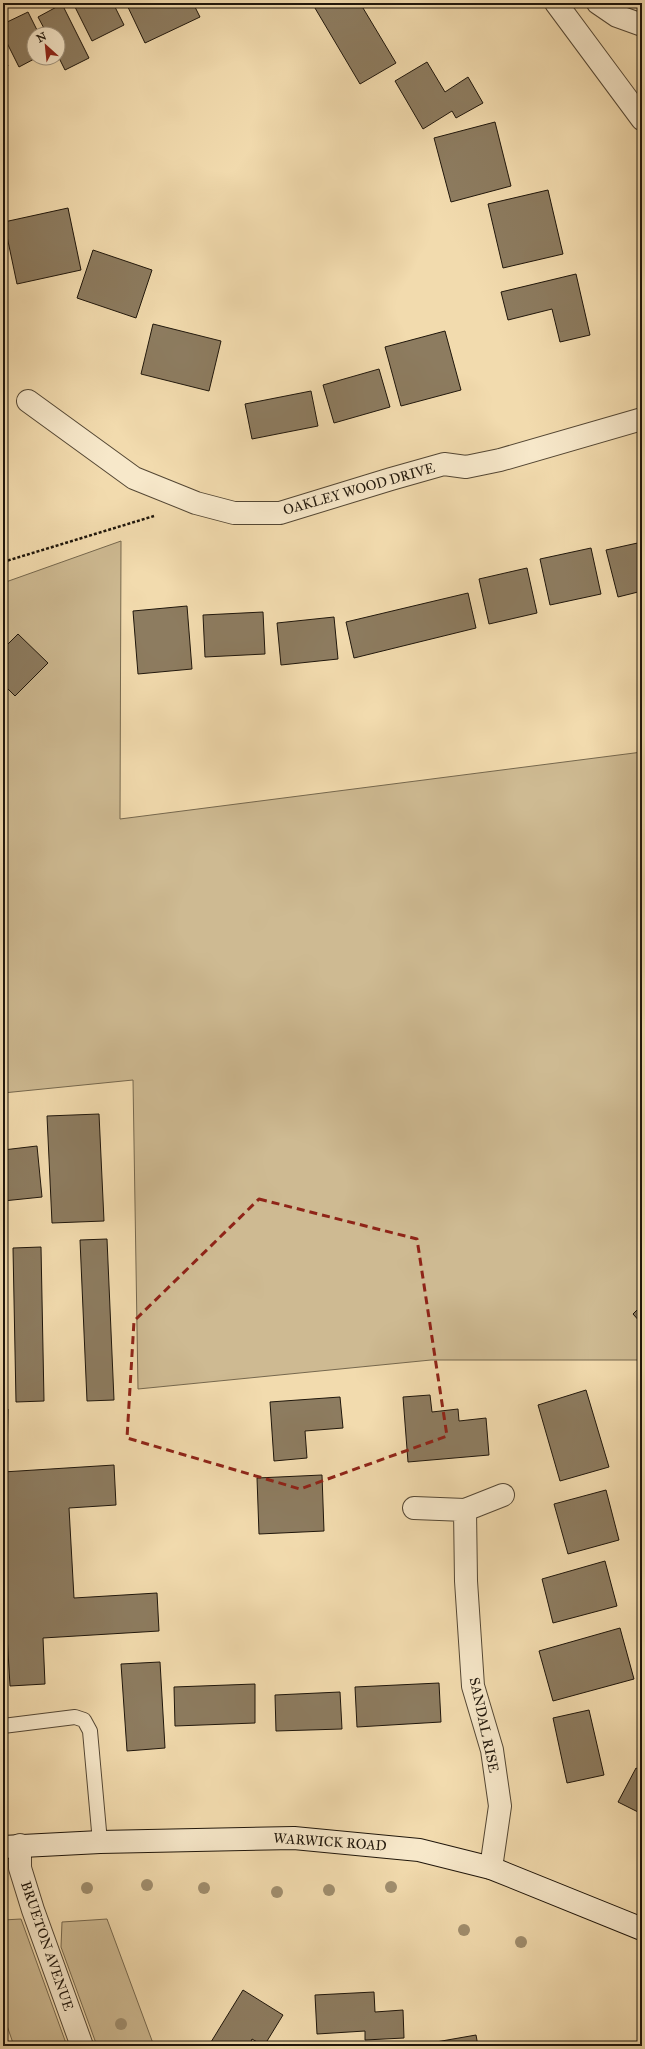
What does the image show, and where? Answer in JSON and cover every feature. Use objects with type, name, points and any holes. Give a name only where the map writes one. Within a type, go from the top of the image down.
[{"type":"street","points":[[556,3],[642,119]]},
{"type":"street","points":[[598,3],[616,16],[642,25]]},
{"type":"street","name":"OAKLEY WOOD DRIVE","points":[[28,401],[134,478],[196,503],[234,513],[280,513],[444,464],[466,467],[500,460],[642,419]]},
{"type":"street","points":[[414,1508],[465,1510],[503,1495]]},
{"type":"street","name":"SANDAL RISE","points":[[465,1510],[466,1581],[473,1686],[492,1750],[500,1806],[491,1868]]},
{"type":"street","name":"WARWICK ROAD","points":[[12,1846],[100,1842],[294,1838],[419,1850],[491,1868],[642,1929]]},
{"type":"street","name":"BRUETON AVENUE","points":[[12,1846],[33,1910],[82,2046]]},
{"type":"lane","points":[[3,1726],[75,1717],[84,1720],[90,1731],[100,1842]]},
{"type":"path","points":[[3,562],[196,503]]},
{"type":"highlighted area","points":[[259,1199],[417,1239],[447,1436],[300,1489],[127,1438],[134,1321]]},
{"type":"shaded area","points":[[121,541],[120,819],[642,752],[642,1360],[431,1360],[138,1389],[133,1080],[3,1093],[3,583]]},
{"type":"shaded area","points":[[21,1919],[67,2046],[14,2046],[3,2014],[3,1920]]},
{"type":"shaded area","points":[[107,1919],[154,2046],[97,2046],[61,1947],[62,1922]]},
{"type":"building","points":[[73,3],[113,3],[124,25],[92,41]]},
{"type":"building","points":[[126,3],[193,3],[200,17],[145,43]]},
{"type":"building","points":[[312,3],[360,3],[396,63],[360,84]]},
{"type":"building","points":[[62,4],[89,58],[65,70],[63,66],[66,66],[66,26],[43,26],[38,17]]},
{"type":"building","points":[[28,12],[35,26],[26,26],[26,63],[19,67],[3,35],[3,24]]},
{"type":"building","points":[[3,55],[8,66],[3,68]]},
{"type":"building","points":[[427,62],[445,92],[468,77],[483,103],[456,118],[452,111],[423,129],[395,81]]},
{"type":"building","points":[[495,122],[511,186],[451,202],[434,138]]},
{"type":"building","points":[[548,190],[563,254],[503,268],[488,204]]},
{"type":"building","points":[[68,208],[81,270],[17,284],[4,222]]},
{"type":"building","points":[[93,250],[152,270],[136,318],[77,298]]},
{"type":"building","points":[[576,274],[590,335],[560,342],[552,309],[508,320],[501,292]]},
{"type":"building","points":[[153,324],[221,341],[209,391],[141,374]]},
{"type":"building","points":[[445,331],[461,390],[401,406],[385,347]]},
{"type":"building","points":[[379,369],[390,407],[334,423],[323,385]]},
{"type":"building","points":[[311,391],[318,426],[252,439],[245,404]]},
{"type":"building","points":[[642,542],[642,591],[618,597],[606,550]]},
{"type":"building","points":[[591,548],[601,594],[550,605],[540,559]]},
{"type":"building","points":[[527,568],[537,613],[489,624],[479,579]]},
{"type":"building","points":[[468,593],[476,628],[354,658],[346,622]]},
{"type":"building","points":[[187,606],[192,669],[138,674],[133,611]]},
{"type":"building","points":[[263,612],[265,654],[205,657],[203,615]]},
{"type":"building","points":[[334,617],[338,659],[281,665],[277,623]]},
{"type":"building","points":[[18,634],[48,663],[15,696],[3,684],[3,649]]},
{"type":"building","points":[[99,1114],[104,1221],[52,1223],[47,1116]]},
{"type":"building","points":[[37,1146],[42,1197],[3,1201],[3,1150]]},
{"type":"building","points":[[107,1239],[114,1400],[87,1401],[80,1240]]},
{"type":"building","points":[[41,1247],[44,1401],[16,1402],[13,1248]]},
{"type":"building","points":[[642,1305],[642,1324],[633,1314]]},
{"type":"building","points":[[586,1390],[609,1467],[560,1481],[538,1405]]},
{"type":"building","points":[[430,1395],[432,1412],[458,1409],[459,1421],[486,1418],[489,1455],[408,1462],[403,1397]]},
{"type":"building","points":[[340,1397],[343,1428],[305,1431],[307,1458],[274,1461],[270,1402]]},
{"type":"building","points":[[3,1409],[8,1409],[7,1460],[3,1460]]},
{"type":"building","points":[[114,1465],[116,1505],[69,1508],[74,1598],[157,1593],[159,1631],[43,1638],[45,1684],[10,1686],[3,1567],[3,1472]]},
{"type":"building","points":[[322,1475],[324,1531],[259,1534],[257,1478]]},
{"type":"building","points":[[606,1490],[619,1540],[568,1554],[554,1504]]},
{"type":"building","points":[[605,1561],[617,1606],[553,1623],[542,1579]]},
{"type":"building","points":[[620,1628],[634,1679],[553,1701],[539,1651]]},
{"type":"building","points":[[160,1662],[165,1748],[127,1751],[121,1664]]},
{"type":"building","points":[[439,1683],[441,1722],[357,1727],[355,1687]]},
{"type":"building","points":[[255,1684],[255,1723],[175,1726],[174,1687]]},
{"type":"building","points":[[340,1692],[342,1729],[276,1731],[275,1695]]},
{"type":"building","points":[[589,1710],[604,1775],[567,1783],[553,1718]]},
{"type":"building","points":[[636,1768],[642,1771],[642,1814],[618,1802]]},
{"type":"building","points":[[243,1990],[283,2015],[264,2046],[252,2039],[249,2046],[212,2046],[211,2042]]},
{"type":"building","points":[[374,1992],[375,2012],[403,2010],[404,2038],[365,2040],[365,2031],[317,2034],[315,1995]]},
{"type":"building","points":[[476,2035],[478,2046],[413,2046]]}]
